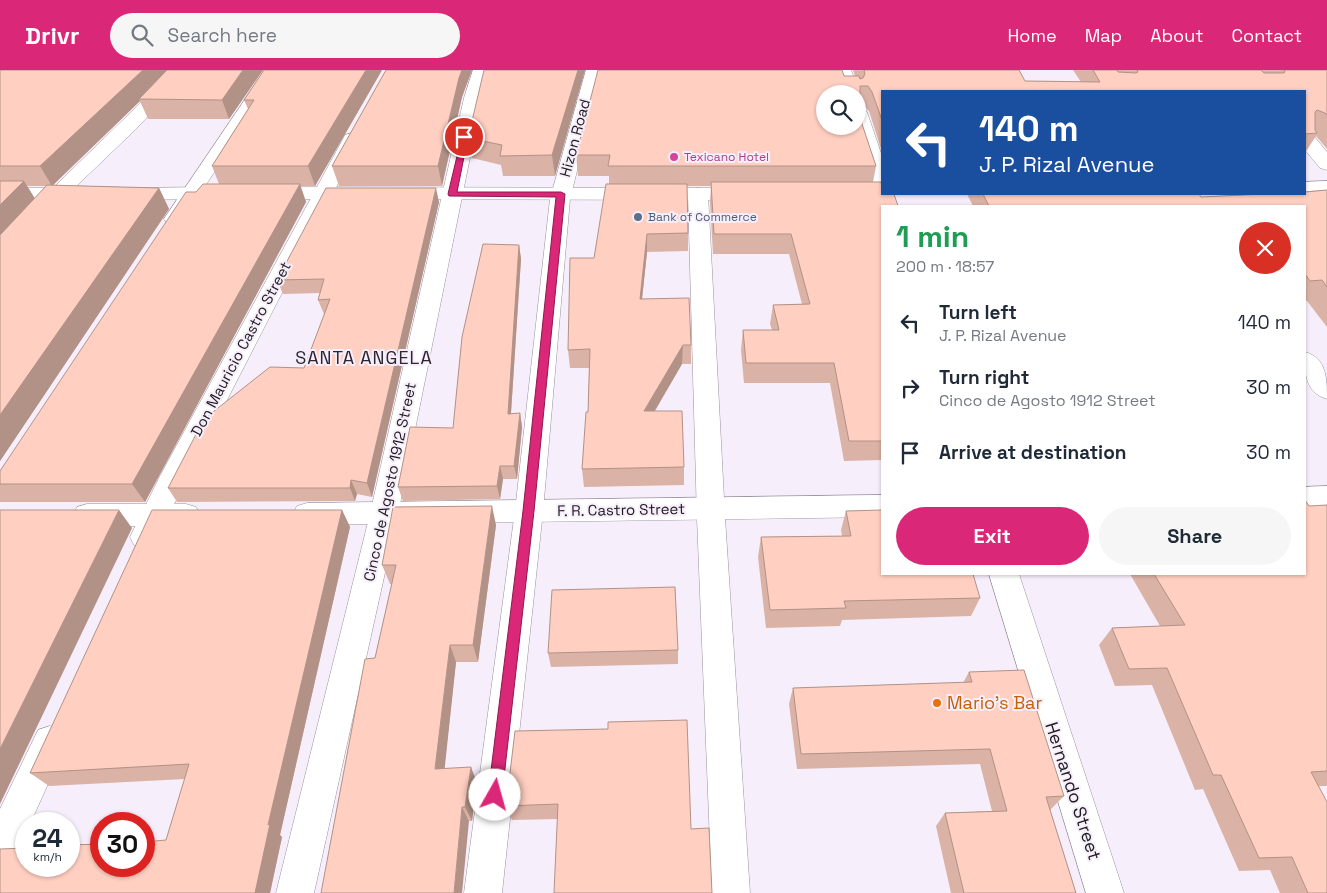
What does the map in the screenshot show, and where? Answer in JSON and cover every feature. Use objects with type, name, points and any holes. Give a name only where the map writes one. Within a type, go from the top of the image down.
[{"type":"street","points":[[0,256],[57,194],[130,125],[183,70]]},
{"type":"street","points":[[160,240],[273,70]]},
{"type":"street","name":"Cinco de Agosto 1912 Street","points":[[295,893],[384,514],[473,98],[482,70]]},
{"type":"street","name":"Hizon Road","points":[[483,893],[529,511],[561,194],[594,70]]},
{"type":"street","points":[[843,70],[848,85]]},
{"type":"street","name":"Don Mauricio Castro Street","points":[[134,559],[154,516],[363,119]]},
{"type":"street","points":[[864,135],[880,193]]},
{"type":"street","points":[[1306,139],[1327,164]]},
{"type":"street","points":[[1306,188],[1327,188]]},
{"type":"street","points":[[0,194],[766,194]]},
{"type":"street","points":[[698,194],[711,510],[731,893]]},
{"type":"street","points":[[1306,361],[1327,390]]},
{"type":"street","points":[[1306,498],[1327,498]]},
{"type":"street","name":"F. R. Castro Street","points":[[284,515],[881,506]]},
{"type":"street","points":[[58,516],[214,515]]},
{"type":"street","name":"Hernando Street","points":[[1004,575],[1105,893]]},
{"type":"street","points":[[0,849],[59,722]]},
{"type":"building","points":[[0,70],[143,70],[40,166],[0,166]]},
{"type":"building","points":[[167,70],[243,70],[222,100],[139,99]]},
{"type":"building","points":[[264,70],[366,70],[308,166],[212,166],[254,100],[244,100]]},
{"type":"building","points":[[386,70],[462,70],[438,166],[332,166]]},
{"type":"building","points":[[484,70],[578,70],[552,155],[500,156],[502,145],[468,138]]},
{"type":"building","points":[[598,70],[842,70],[844,76],[859,76],[860,79],[865,74],[864,70],[1019,70],[1025,81],[1100,82],[1093,70],[1117,70],[1118,72],[1136,73],[1138,72],[1137,70],[1261,70],[1264,73],[1284,73],[1284,70],[1327,70],[1327,115],[1317,110],[1315,112],[1315,130],[1317,133],[1306,134],[1306,90],[881,90],[881,117],[872,92],[866,85],[816,85],[816,135],[866,135],[876,166],[608,166],[610,155],[576,155]]},
{"type":"building","points":[[0,181],[24,181],[0,205]]},
{"type":"building","points":[[711,182],[881,182],[881,195],[894,195],[898,205],[881,205],[881,441],[849,441],[834,363],[746,363],[743,330],[779,330],[773,305],[810,304],[791,234],[714,234]]},
{"type":"building","points":[[203,184],[300,184],[132,484],[0,484],[0,471],[186,192],[196,192]]},
{"type":"building","points":[[606,184],[687,184],[688,233],[647,234],[640,299],[689,298],[691,345],[683,345],[644,411],[682,411],[684,467],[582,469],[586,412],[588,412],[590,349],[568,350],[570,258],[594,258]]},
{"type":"building","points":[[47,185],[159,188],[0,415],[0,235]]},
{"type":"building","points":[[326,188],[436,188],[367,483],[351,480],[350,488],[168,488],[204,419],[270,367],[304,368],[330,299],[318,300],[324,279],[277,280]]},
{"type":"building","points":[[1327,190],[1327,287],[1322,280],[1310,281],[1306,275],[1306,205],[988,205],[984,195],[1200,195],[1201,197],[1306,195],[1306,192]]},
{"type":"building","points":[[483,244],[519,245],[508,414],[520,413],[514,466],[500,466],[497,486],[398,487],[410,427],[453,428],[462,337]]},
{"type":"building","points":[[1306,502],[1309,506],[1327,505],[1327,771],[1311,772],[1327,802],[1327,893],[1308,893],[1292,857],[1259,858],[1221,775],[1213,775],[1167,668],[1129,669],[1112,628],[1185,625],[1155,575],[1306,575]]},
{"type":"building","points":[[492,506],[473,645],[450,645],[435,769],[471,767],[465,807],[462,807],[454,893],[321,893],[365,659],[375,658],[396,565],[382,565],[393,507]]},
{"type":"building","points":[[0,510],[119,510],[0,749]]},
{"type":"building","points":[[152,510],[342,510],[268,825],[270,824],[255,893],[0,893],[0,849],[15,848],[15,877],[80,877],[80,845],[90,844],[90,877],[155,877],[155,841],[166,840],[189,764],[30,773]]},
{"type":"building","points":[[881,510],[881,575],[973,575],[980,598],[844,601],[846,608],[770,610],[761,537],[851,536],[846,511]]},
{"type":"building","points":[[675,587],[678,650],[548,653],[552,590]]},
{"type":"building","points":[[1024,670],[1064,796],[1046,797],[1076,893],[964,893],[945,813],[1007,811],[990,749],[801,754],[793,688],[972,682],[969,672]]},
{"type":"building","points":[[687,720],[691,829],[709,828],[712,893],[554,893],[558,804],[506,806],[515,731],[608,729],[608,722]]},
{"type":"place","name":"Texicano Hotel","points":[[674,157]]},
{"type":"place","name":"Bank of Commerce","points":[[638,217]]},
{"type":"place","name":"Mario's Bar","points":[[937,703]]},
{"type":"district","name":"SANTA ANGELA","points":[[364,358]]},
{"type":"route","points":[[464,137],[452,194],[561,194],[529,511],[495,795]]}]
